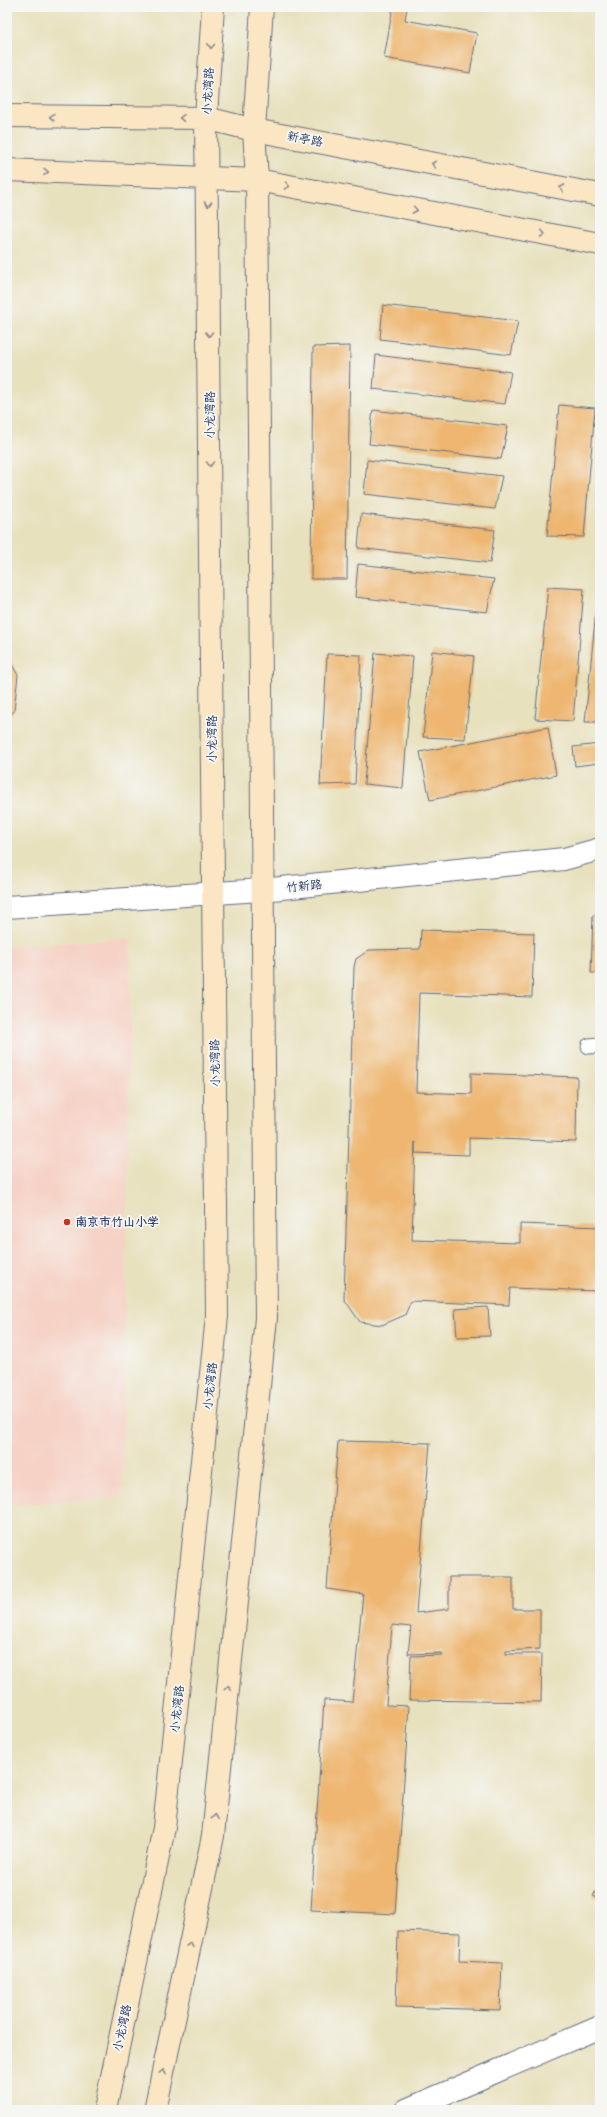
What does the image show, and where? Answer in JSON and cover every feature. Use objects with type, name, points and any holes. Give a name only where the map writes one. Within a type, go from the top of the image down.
[{"type":"main road","name":"小龙湾路","points":[[105,2110],[164,1828],[217,1316],[208,178],[206,118],[213,7]]},
{"type":"main road","points":[[155,2110],[213,1836],[266,1318],[257,180],[254,130],[262,7]]},
{"type":"main road","name":"新亭路","points":[[7,116],[206,118],[254,130],[600,195]]},
{"type":"main road","points":[[7,170],[257,180],[600,244]]},
{"type":"street","name":"竹新路","points":[[7,907],[262,890],[564,859],[600,849]]},
{"type":"street","points":[[406,2110],[600,2027]]},
{"type":"shaded area","name":"南京市竹山小学","points":[[131,938],[122,1497],[7,1505],[7,947]]},
{"type":"building","points":[[393,7],[407,7],[405,20],[477,33],[470,73],[384,58]]},
{"type":"building","points":[[383,305],[518,321],[511,355],[380,339]]},
{"type":"building","points":[[350,346],[347,579],[311,579],[313,347]]},
{"type":"building","points":[[376,355],[511,372],[505,404],[373,389]]},
{"type":"building","points":[[559,405],[595,408],[584,537],[547,536]]},
{"type":"building","points":[[373,410],[508,426],[501,459],[369,444]]},
{"type":"building","points":[[367,460],[502,476],[495,509],[364,494]]},
{"type":"building","points":[[361,514],[495,530],[490,563],[358,548]]},
{"type":"building","points":[[358,564],[494,579],[487,612],[355,597]]},
{"type":"building","points":[[548,587],[584,589],[573,721],[535,719]]},
{"type":"building","points":[[598,591],[600,591],[600,722],[585,722]]},
{"type":"building","points":[[432,651],[474,656],[465,739],[423,737]]},
{"type":"building","points":[[375,653],[413,656],[403,788],[364,784]]},
{"type":"building","points":[[327,654],[361,655],[355,784],[320,785]]},
{"type":"building","points":[[7,656],[18,675],[14,711],[7,719]]},
{"type":"building","points":[[548,727],[556,775],[430,800],[420,752]]},
{"type":"building","points":[[600,744],[600,763],[575,766],[573,747]]},
{"type":"building","points":[[593,915],[600,915],[600,973],[591,973]]},
{"type":"building","points":[[421,930],[534,933],[532,997],[419,993],[416,1092],[471,1094],[471,1073],[577,1077],[576,1142],[469,1138],[469,1155],[415,1153],[415,1142],[412,1240],[520,1243],[520,1224],[600,1227],[600,1291],[510,1288],[509,1305],[411,1301],[405,1315],[382,1325],[360,1322],[344,1299],[354,967],[356,959],[369,950],[420,949]]},
{"type":"building","points":[[488,1307],[490,1336],[457,1337],[455,1309]]},
{"type":"building","points":[[338,1441],[430,1443],[416,1613],[449,1609],[449,1577],[513,1577],[513,1609],[540,1609],[540,1649],[506,1651],[506,1654],[542,1654],[541,1702],[409,1700],[411,1656],[442,1655],[442,1653],[408,1654],[411,1627],[392,1625],[386,1705],[409,1706],[395,1914],[311,1910],[324,1700],[352,1702],[363,1594],[327,1589]]},
{"type":"building","points":[[600,1883],[600,1899],[593,1896]]},
{"type":"building","points":[[398,1931],[460,1933],[459,1961],[502,1963],[500,2010],[396,2007]]},
{"type":"place","name":"南京市竹山小学","points":[[67,1222]]}]
